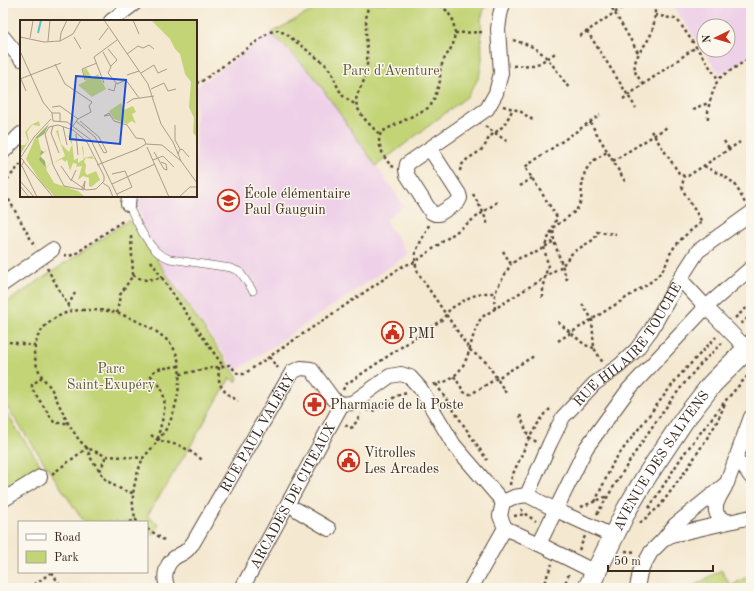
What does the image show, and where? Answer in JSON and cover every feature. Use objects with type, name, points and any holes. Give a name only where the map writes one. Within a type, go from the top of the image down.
[{"type":"main road","name":"AVENUE DES SALYENS","points":[[591,580],[627,509],[646,477],[684,420],[712,384],[749,347]]},
{"type":"street","points":[[112,20],[135,3]]},
{"type":"street","points":[[430,149],[459,194],[460,198],[458,202],[439,214],[431,212],[407,174],[407,164],[487,109],[496,93],[501,73],[498,29],[503,3]]},
{"type":"street","points":[[3,37],[20,58]]},
{"type":"street","points":[[3,152],[20,135]]},
{"type":"street","name":"RUE HILAIRE TOUCHE","points":[[526,495],[563,417],[594,384],[619,366],[636,350],[652,330],[680,279],[698,251],[751,214]]},
{"type":"street","points":[[3,284],[52,250]]},
{"type":"street","points":[[545,547],[561,513],[586,448],[617,405],[629,389],[706,307],[751,268]]},
{"type":"street","points":[[680,279],[706,307],[749,347]]},
{"type":"street","name":"RUE PAUL VALÉRY","points":[[167,586],[165,576],[166,569],[174,558],[187,551],[193,543],[292,372],[301,368],[311,369],[333,399],[342,404]]},
{"type":"street","points":[[342,404],[352,403],[390,376],[401,374],[410,377],[420,388],[454,445],[503,502]]},
{"type":"street","name":"ARCADES DE CITEAUX","points":[[242,588],[292,507],[342,404]]},
{"type":"street","points":[[728,522],[720,517],[716,511],[716,504],[736,461],[751,417]]},
{"type":"street","points":[[736,461],[744,467],[751,477]]},
{"type":"street","points":[[3,500],[40,477]]},
{"type":"street","points":[[637,588],[640,572],[650,552],[663,540],[675,525],[727,483]]},
{"type":"street","points":[[591,580],[545,547],[505,528],[500,516],[503,502],[514,496],[526,495],[561,513],[613,536]]},
{"type":"street","points":[[292,507],[330,529]]},
{"type":"street","points":[[663,540],[671,535],[751,517]]},
{"type":"street","points":[[471,588],[505,528]]},
{"type":"lane","points":[[128,200],[137,222],[150,243],[162,255],[170,259],[231,268],[240,272],[252,292]]},
{"type":"path","points":[[356,105],[358,91],[366,76],[368,59],[366,24],[369,3]]},
{"type":"path","points":[[406,170],[398,169],[390,165],[383,154],[380,135],[385,130],[430,107],[435,98],[440,81],[440,71],[443,61],[453,45],[455,33],[453,20],[447,11],[438,3]]},
{"type":"path","points":[[609,3],[639,54]]},
{"type":"path","points":[[580,36],[629,3]]},
{"type":"path","points":[[643,84],[636,74],[634,66],[639,54],[651,34],[655,15],[655,3]]},
{"type":"path","points":[[622,99],[696,47],[679,22],[675,19],[655,15]]},
{"type":"path","points":[[197,83],[202,81],[270,32],[278,30],[286,34],[325,64],[332,73],[343,96],[356,105],[361,116],[380,135]]},
{"type":"path","points":[[587,31],[636,108]]},
{"type":"path","points":[[455,33],[483,32],[526,44],[538,51],[547,59],[569,88]]},
{"type":"path","points":[[500,67],[540,63],[557,52]]},
{"type":"path","points":[[708,119],[709,103],[718,79],[751,57]]},
{"type":"path","points":[[704,58],[718,79]]},
{"type":"path","points":[[491,102],[520,111],[534,121]]},
{"type":"path","points":[[693,110],[709,103]]},
{"type":"path","points":[[463,178],[460,171],[461,165],[486,145],[489,137],[501,128],[513,109]]},
{"type":"path","points":[[542,297],[542,288],[548,265],[544,248],[557,217],[525,167],[600,115]]},
{"type":"path","points":[[473,118],[508,142]]},
{"type":"path","points":[[590,122],[626,183]]},
{"type":"path","points":[[613,162],[668,126]]},
{"type":"path","points":[[651,131],[679,173],[684,176],[688,176],[740,142]]},
{"type":"path","points":[[724,141],[729,149]]},
{"type":"path","points":[[553,228],[576,211],[581,201],[585,171],[593,161],[607,152]]},
{"type":"path","points":[[3,184],[20,165]]},
{"type":"path","points":[[704,166],[727,178],[734,184],[751,214]]},
{"type":"path","points":[[558,341],[648,284],[660,274],[665,267],[671,251],[678,242],[702,222],[682,187],[684,176]]},
{"type":"path","points":[[520,186],[532,178]]},
{"type":"path","points":[[470,189],[483,212],[488,226]]},
{"type":"path","points":[[52,250],[69,256],[125,221],[128,200]]},
{"type":"path","points":[[180,374],[229,365],[236,373],[244,374],[403,266],[415,262],[497,202]]},
{"type":"path","points":[[435,214],[416,251],[415,262],[418,273],[470,350],[487,363],[506,393]]},
{"type":"path","points":[[553,228],[554,242],[567,280]]},
{"type":"path","points":[[117,313],[120,294],[133,275],[131,230]]},
{"type":"path","points":[[335,419],[350,428],[353,427],[364,410],[376,410],[396,396],[448,381],[462,370],[470,350],[477,324],[482,318],[562,266],[573,252],[593,240],[597,232],[616,234]]},
{"type":"path","points":[[495,309],[494,299],[497,288],[511,264],[521,257],[537,252],[554,242]]},
{"type":"path","points":[[503,251],[511,264]]},
{"type":"path","points":[[133,275],[143,280],[162,278],[223,366]]},
{"type":"path","points":[[68,306],[75,293]]},
{"type":"path","points":[[342,404],[342,391],[346,385],[444,319],[450,309],[470,297],[482,293],[496,293]]},
{"type":"path","points":[[582,304],[592,319],[594,348],[610,373]]},
{"type":"path","points":[[735,324],[734,318],[751,304]]},
{"type":"path","points":[[137,520],[133,493],[138,472],[143,458],[167,428],[176,403],[180,374],[178,358],[170,343],[163,336],[139,322],[117,313],[98,310],[82,310],[71,311],[55,318],[41,331],[37,338],[34,353],[39,372],[51,388],[68,424],[79,440],[87,448],[106,456],[143,458]]},
{"type":"path","points":[[736,328],[751,315]]},
{"type":"path","points":[[558,322],[585,345],[594,348]]},
{"type":"path","points":[[595,502],[614,462],[679,376],[716,337],[721,337]]},
{"type":"path","points":[[3,341],[35,346]]},
{"type":"path","points":[[594,520],[628,464],[663,412],[699,366],[722,342]]},
{"type":"path","points":[[454,376],[464,392],[471,394],[534,356]]},
{"type":"path","points":[[158,440],[165,403],[164,394],[161,387],[152,375],[155,370],[158,369],[179,366]]},
{"type":"path","points":[[219,367],[218,376],[223,390],[238,401]]},
{"type":"path","points":[[726,400],[716,424],[689,466],[660,506],[639,524],[684,455],[726,400],[751,372]]},
{"type":"path","points":[[42,377],[32,385],[32,389],[54,422],[68,424]]},
{"type":"path","points":[[436,384],[487,461]]},
{"type":"path","points":[[151,435],[158,440],[181,446],[204,461]]},
{"type":"path","points":[[87,448],[90,457],[106,480],[115,486],[133,493]]},
{"type":"path","points":[[40,477],[52,474],[87,448]]},
{"type":"path","points":[[100,472],[106,456]]},
{"type":"path","points":[[504,484],[510,485]]},
{"type":"path","points":[[561,513],[574,506],[577,508],[582,507],[608,496]]},
{"type":"path","points":[[148,530],[164,540]]},
{"type":"path","points":[[577,556],[587,532]]},
{"type":"path","points":[[542,588],[552,565],[547,557],[545,547]]},
{"type":"path","points":[[563,588],[571,569]]},
{"type":"path","points":[[29,588],[51,573]]},
{"type":"path","points":[[53,573],[61,588]]},
{"type":"shaded area","points":[[671,3],[751,3],[751,54],[720,75],[708,58],[736,58],[736,18],[696,18],[696,40]]},
{"type":"shaded area","name":"École élémentaire Paul Gauguin","points":[[271,33],[313,75],[404,206],[385,220],[408,254],[236,371],[132,226],[142,218],[136,203],[138,197],[197,197],[197,86]]},
{"type":"green space","name":"Parc d'Aventure","points":[[326,3],[486,3],[481,19],[482,59],[479,77],[468,96],[376,166],[313,75],[271,33]]},
{"type":"green space","name":"Parc Saint-Exupéry","points":[[129,220],[238,378],[236,382],[230,378],[147,516],[159,525],[154,533],[148,536],[148,521],[83,521],[3,401],[3,305]]},
{"type":"green space","points":[[3,408],[42,467],[14,486],[3,483]]},
{"type":"green space","points":[[721,570],[731,586],[751,574],[751,588],[690,588]]},
{"type":"place","name":"École élémentaire Paul Gauguin","points":[[229,201]]},
{"type":"place","name":"PMI","points":[[392,333]]},
{"type":"place","name":"Pharmacie de la Poste","points":[[314,404]]},
{"type":"place","name":"Vitrolles Les Arcades","points":[[349,460]]}]
